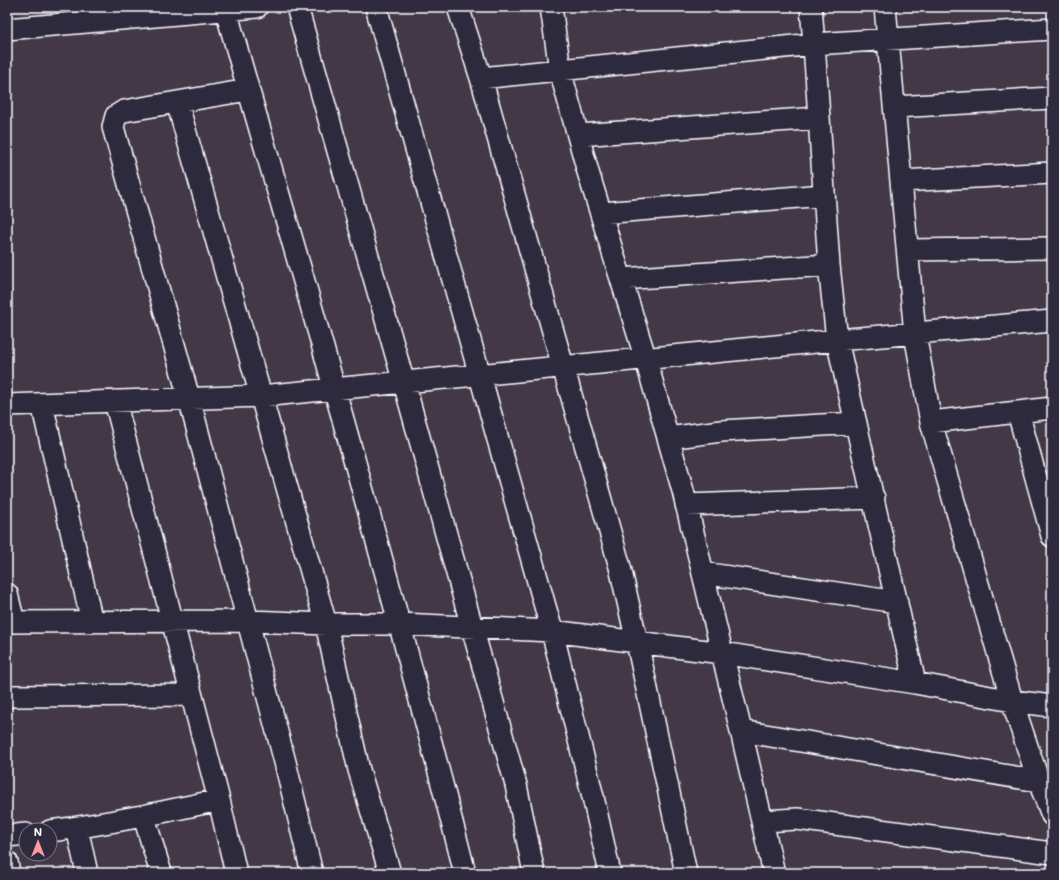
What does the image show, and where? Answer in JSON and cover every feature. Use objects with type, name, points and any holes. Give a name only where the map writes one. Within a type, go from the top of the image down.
[{"type":"street","points":[[7,29],[257,7]]},
{"type":"street","points":[[297,7],[516,785],[534,873]]},
{"type":"street","points":[[376,7],[552,631],[610,873]]},
{"type":"street","points":[[458,7],[481,78],[620,567],[686,873]]},
{"type":"street","points":[[551,7],[560,70],[578,136],[646,360],[686,505],[742,731],[774,873]]},
{"type":"street","points":[[811,7],[829,265],[837,340],[915,683]]},
{"type":"street","points":[[886,7],[915,334],[931,422],[1012,701],[1045,783],[1052,815]]},
{"type":"street","points":[[226,10],[335,389],[400,624],[465,873]]},
{"type":"street","points":[[481,78],[814,44],[1052,29]]},
{"type":"street","points":[[248,90],[124,111],[116,116],[113,127],[189,398],[285,762],[312,873]]},
{"type":"street","points":[[894,107],[1052,98]]},
{"type":"street","points":[[177,102],[326,624],[359,770],[390,873]]},
{"type":"street","points":[[578,136],[819,118]]},
{"type":"street","points":[[901,181],[1052,173]]},
{"type":"street","points":[[601,213],[824,195]]},
{"type":"street","points":[[908,250],[1052,248]]},
{"type":"street","points":[[621,279],[829,265]]},
{"type":"street","points":[[7,405],[261,396],[646,360],[837,340],[1052,321]]},
{"type":"street","points":[[115,401],[219,800],[236,873]]},
{"type":"street","points":[[42,404],[92,622]]},
{"type":"street","points":[[931,422],[1052,408]]},
{"type":"street","points":[[1018,412],[1052,536]]},
{"type":"street","points":[[668,438],[721,431],[856,422]]},
{"type":"street","points":[[686,505],[874,498]]},
{"type":"street","points":[[703,573],[897,602]]},
{"type":"street","points":[[7,594],[10,622],[248,621],[326,624],[400,624],[552,631],[722,652],[915,683],[1012,701],[1052,706]]},
{"type":"street","points":[[7,696],[191,695]]},
{"type":"street","points":[[742,731],[1045,783]]},
{"type":"street","points":[[58,830],[144,816],[219,800]]},
{"type":"street","points":[[144,816],[161,873]]},
{"type":"street","points":[[763,821],[797,820],[1052,853]]},
{"type":"street","points":[[77,828],[87,873]]},
{"type":"street","points":[[7,836],[18,835]]},
{"type":"street","points":[[7,862],[9,873]]}]
